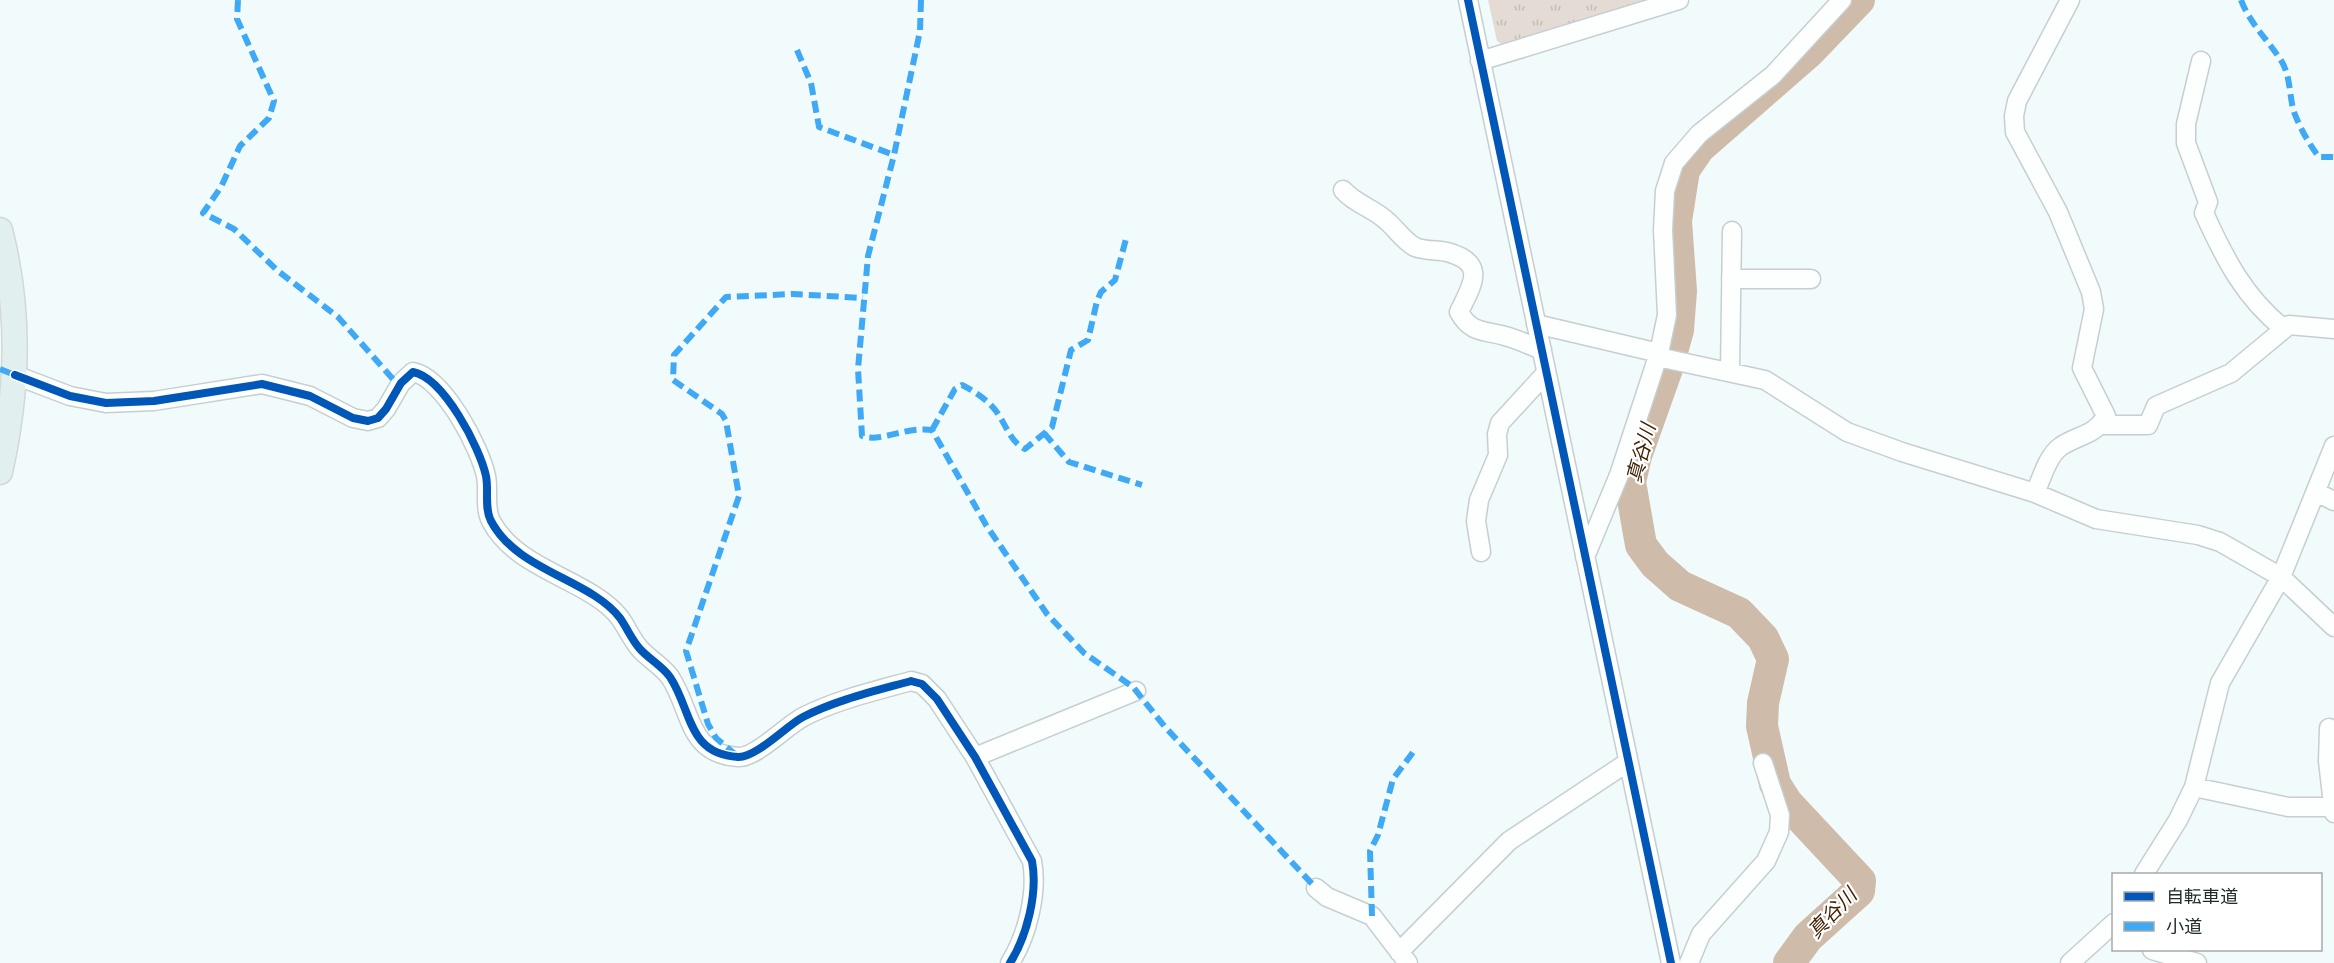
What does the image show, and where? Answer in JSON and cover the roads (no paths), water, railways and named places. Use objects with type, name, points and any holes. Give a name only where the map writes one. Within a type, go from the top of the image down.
[{"type":"main road","points":[[0,230],[6,255],[14,314],[15,375],[11,419],[0,472]]},
{"type":"street","points":[[1468,0],[1671,963]]},
{"type":"street","points":[[1480,61],[1678,0]]},
{"type":"street","points":[[1585,557],[1619,475],[1658,355],[1666,315],[1663,230],[1665,191],[1674,163],[1700,134],[1773,75],[1842,0]]},
{"type":"street","points":[[2035,493],[2051,456],[2061,447],[2096,431],[2106,416],[2082,368],[2094,309],[2091,292],[2058,212],[2015,132],[2014,116],[2017,101],[2070,0]]},
{"type":"street","points":[[2201,61],[2186,124],[2186,142],[2208,202],[2204,213],[2223,254],[2244,289],[2261,311],[2284,329]]},
{"type":"street","points":[[1343,190],[1354,202],[1387,220],[1416,247],[1448,253],[1465,259],[1473,267],[1475,279],[1459,312],[1465,322],[1484,333],[1502,335],[1542,350]]},
{"type":"street","points":[[1730,372],[1732,231]]},
{"type":"street","points":[[1731,279],[1811,279]]},
{"type":"street","points":[[1536,324],[1765,380],[1847,432],[1902,453],[2035,493],[2096,519],[2198,535],[2220,542],[2281,577],[2334,627]]},
{"type":"street","points":[[2101,425],[2148,425],[2156,406],[2231,373],[2289,325],[2334,329]]},
{"type":"street","points":[[15,375],[70,396],[106,403],[154,401],[262,384],[310,396],[353,418],[368,421],[378,418],[386,410],[401,383],[413,372],[419,373],[434,385],[454,408],[477,448],[486,478],[490,519],[498,533],[516,551],[602,602],[619,616],[640,649],[669,675],[681,697],[689,723],[698,739],[709,749],[738,757],[750,755],[804,717],[911,681],[922,684],[937,699],[975,757],[1032,861],[1035,878],[1021,945],[1010,963]]},
{"type":"street","points":[[1481,552],[1476,521],[1479,500],[1498,455],[1497,434],[1500,423],[1546,373]]},
{"type":"street","points":[[2145,873],[2178,819],[2194,787],[2220,683],[2281,577],[2334,446]]},
{"type":"street","points":[[2316,492],[2334,501]]},
{"type":"street","points":[[975,757],[1136,691]]},
{"type":"street","points":[[2194,787],[2288,807],[2333,810],[2329,728]]},
{"type":"street","points":[[1316,888],[1327,897],[1372,916],[1404,960],[1509,841],[1628,762]]},
{"type":"street","points":[[1689,963],[1701,934],[1766,861],[1779,832],[1780,815],[1763,763]]},
{"type":"street","points":[[2070,963],[2112,927]]},
{"type":"street","points":[[2155,951],[2197,963]]},
{"type":"waterway","name":"真谷川","points":[[1789,963],[1808,937],[1859,891],[1860,881],[1787,803],[1775,784],[1762,726],[1763,703],[1773,659],[1763,638],[1739,613],[1680,586],[1655,564],[1641,545],[1630,482],[1636,456],[1668,366],[1678,330],[1681,291],[1676,221],[1684,170],[1699,148],[1809,52],[1859,0]]}]
